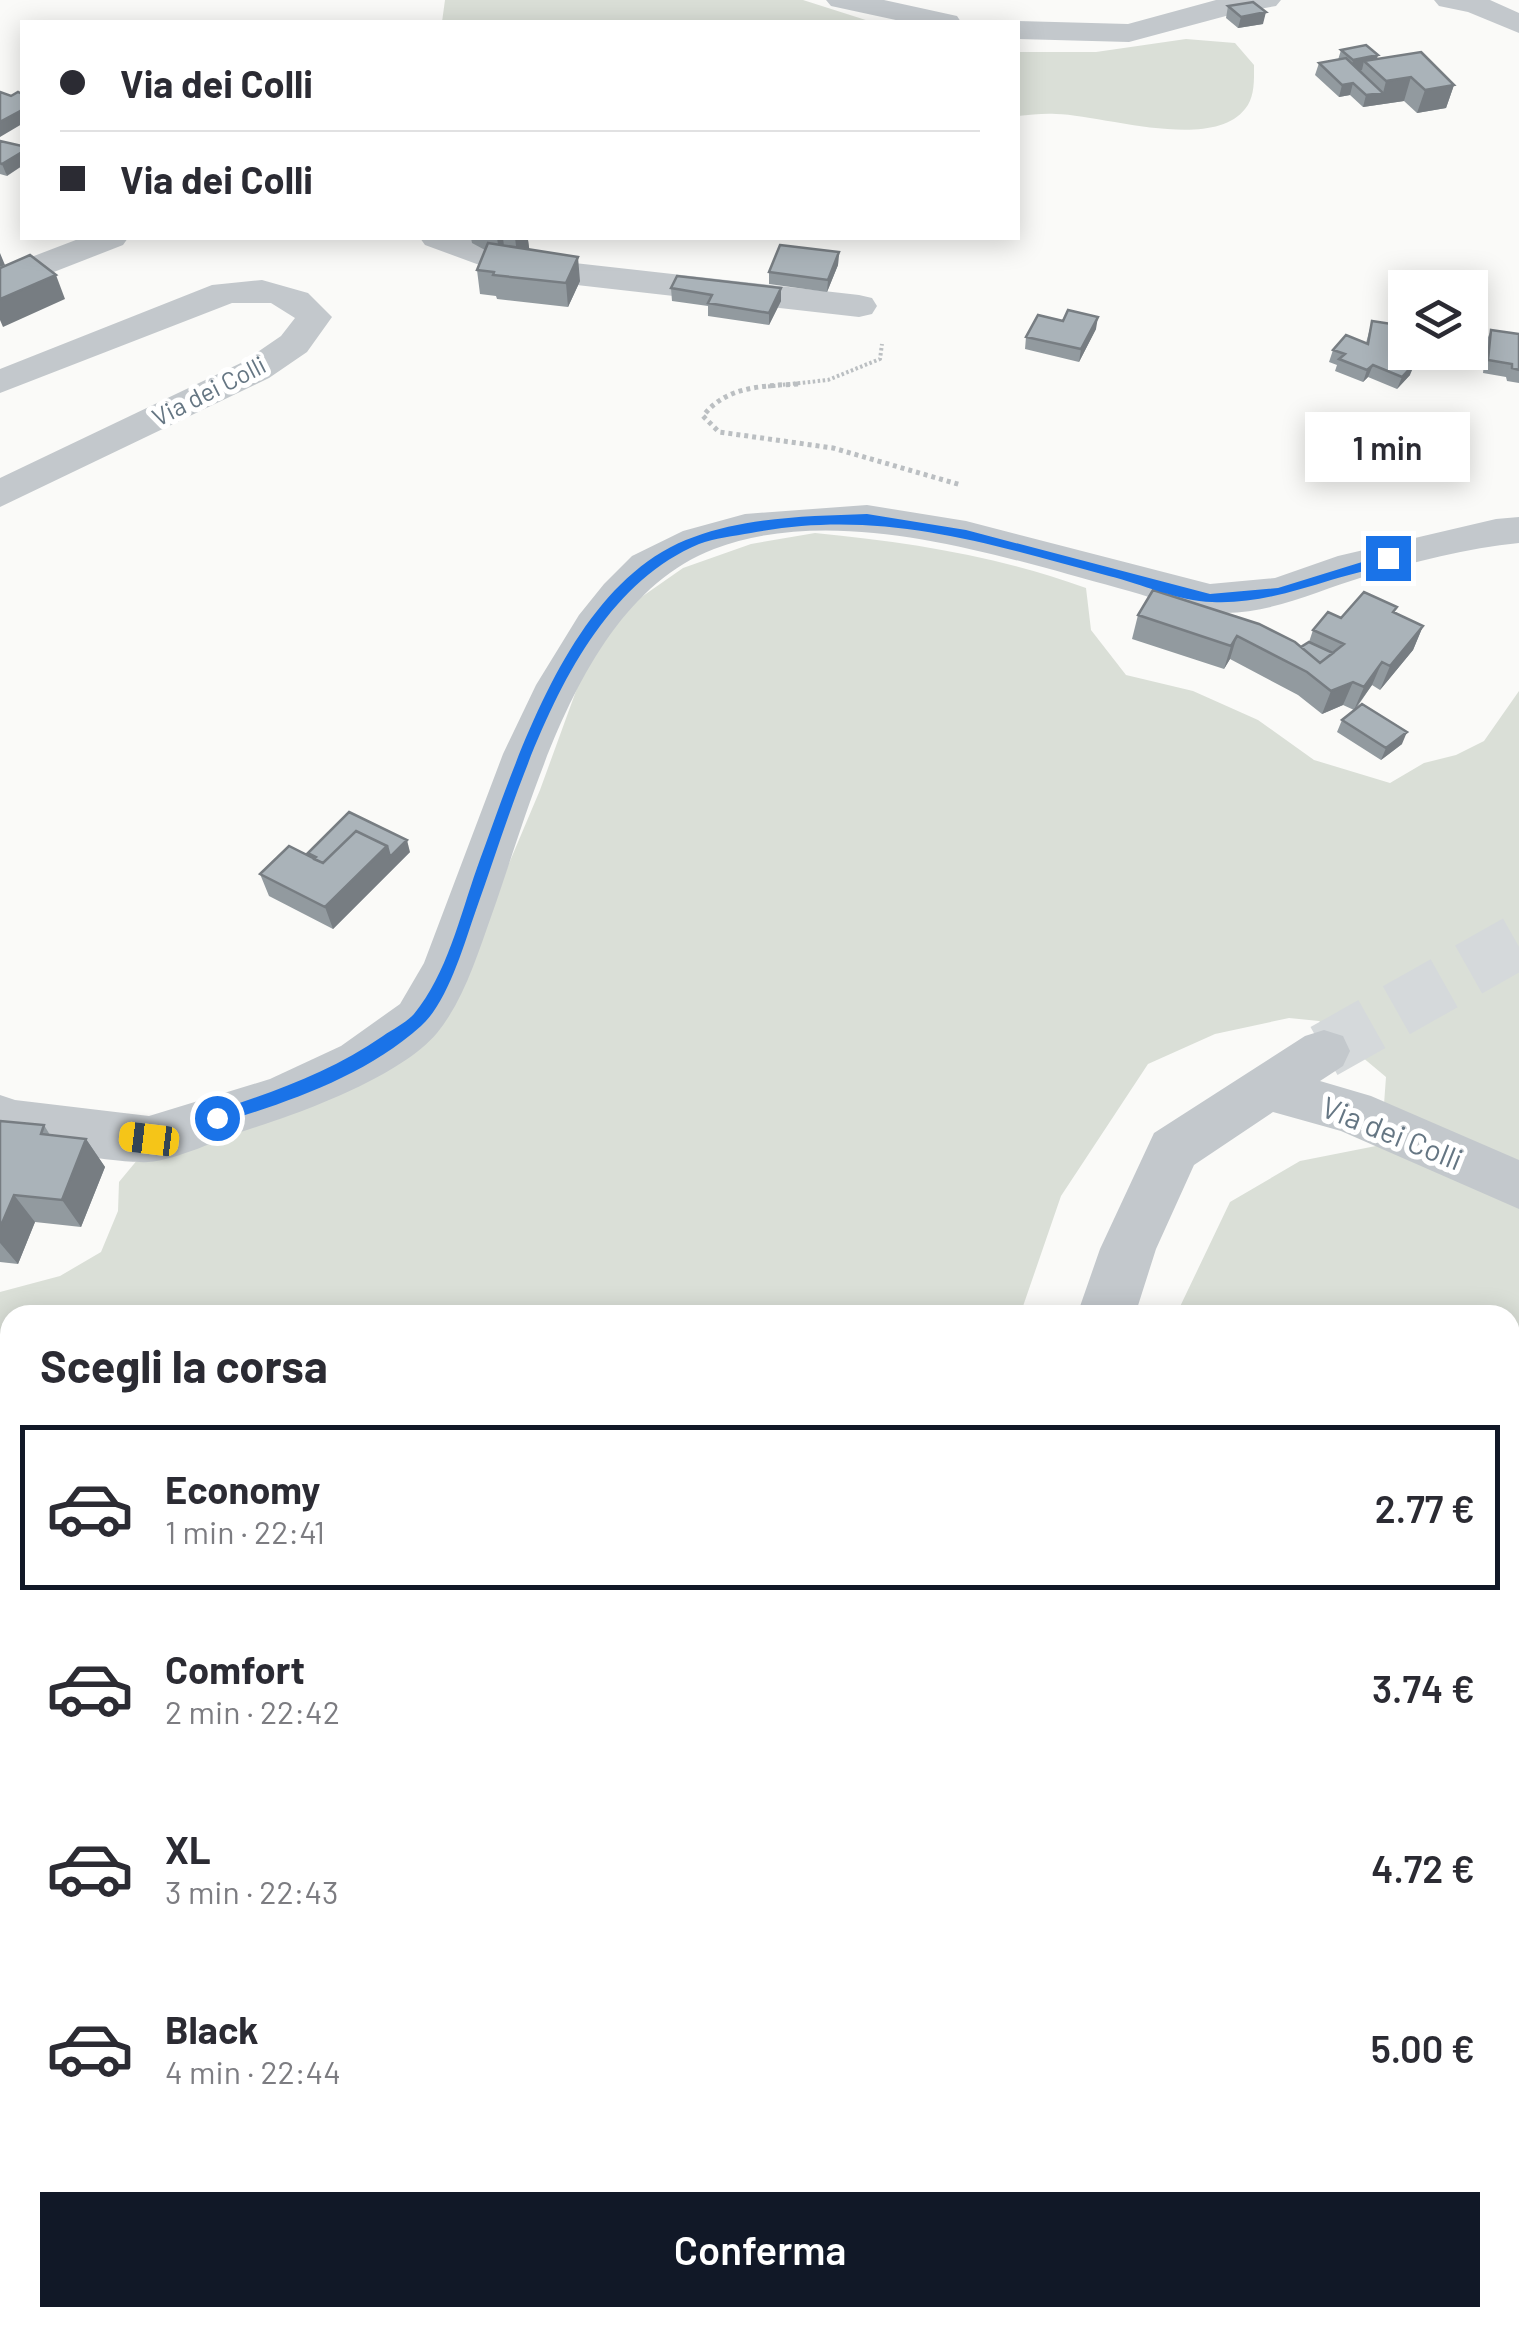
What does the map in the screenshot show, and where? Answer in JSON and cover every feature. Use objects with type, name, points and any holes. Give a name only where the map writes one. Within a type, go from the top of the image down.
[{"type":"street","points":[[841,0],[936,20]]},
{"type":"street","points":[[1020,30],[1129,33],[1235,4],[1266,0]]},
{"type":"street","points":[[1449,0],[1476,5],[1519,26],[1514,38],[1519,47]]},
{"type":"street","points":[[0,282],[106,240]]},
{"type":"street","points":[[442,240],[515,267],[859,306]]},
{"type":"street","name":"Via dei Colli","points":[[0,382],[225,293],[259,288],[301,300],[314,316],[294,344],[256,370],[0,494]]},
{"type":"street","points":[[0,1116],[12,1122],[149,1139],[285,1096],[360,1060],[418,1019],[448,967],[526,754],[558,685],[594,625],[619,594],[647,566],[698,540],[795,520],[867,518],[966,534],[1210,598],[1279,592],[1353,566],[1519,530]]},
{"type":"street","name":"Via dei Colli","points":[[1109,1305],[1128,1249],[1173,1148],[1324,1052]]},
{"type":"street","name":"Via dei Colli","points":[[1264,1088],[1352,1112],[1519,1185]]},
{"type":"path","points":[[859,306],[884,324],[880,359],[825,382],[740,391],[709,404],[703,416],[720,432],[833,448],[967,487]]},
{"type":"shaded area","points":[[445,0],[803,0],[866,20],[442,20]]},
{"type":"shaded area","points":[[1186,39],[1235,43],[1254,65],[1251,99],[1229,122],[1183,130],[1056,114],[1020,116],[1020,52],[1096,52]]},
{"type":"shaded area","points":[[815,533],[884,541],[1019,567],[1086,588],[1091,630],[1126,675],[1193,691],[1258,720],[1314,760],[1390,783],[1424,763],[1456,755],[1484,741],[1519,691],[1519,1305],[1181,1305],[1230,1202],[1300,1161],[1381,1145],[1386,1077],[1319,1021],[1289,1018],[1215,1034],[1148,1064],[1061,1196],[1023,1305],[0,1305],[0,1292],[60,1276],[101,1252],[118,1211],[119,1182],[167,1124],[390,1034],[466,965],[540,790],[584,669],[630,605],[683,568],[751,544]]},
{"type":"building","points":[[1253,2],[1266,12],[1241,17],[1228,6]]},
{"type":"building","points":[[1366,45],[1378,55],[1353,60],[1341,50]]},
{"type":"building","points":[[1421,52],[1454,85],[1425,90],[1411,77],[1386,81],[1364,61]]},
{"type":"building","points":[[1346,58],[1383,93],[1366,95],[1353,83],[1342,85],[1319,63]]},
{"type":"building","points":[[0,92],[11,96],[20,93],[20,111],[0,122]]},
{"type":"building","points":[[0,141],[20,146],[20,153],[0,163]]},
{"type":"building","points":[[488,243],[578,257],[566,283],[493,275],[494,272],[477,270]]},
{"type":"building","points":[[780,245],[839,252],[828,280],[769,272]]},
{"type":"building","points":[[30,255],[56,275],[0,299],[0,268]]},
{"type":"building","points":[[677,276],[781,288],[769,313],[708,303],[712,295],[671,288]]},
{"type":"building","points":[[1068,310],[1098,317],[1081,349],[1026,337],[1038,315],[1063,321]]},
{"type":"building","points":[[1372,321],[1388,323],[1388,370],[1408,370],[1402,377],[1373,365],[1367,370],[1339,359],[1345,354],[1333,350],[1346,335],[1368,344]]},
{"type":"building","points":[[1491,330],[1519,334],[1519,370],[1512,368],[1512,364],[1488,360]]},
{"type":"building","points":[[1153,590],[1259,624],[1295,642],[1320,663],[1344,644],[1313,630],[1328,612],[1341,618],[1364,592],[1397,607],[1393,612],[1423,626],[1390,666],[1382,662],[1364,687],[1353,682],[1331,691],[1307,672],[1237,636],[1231,646],[1138,615]]},
{"type":"building","points":[[1309,642],[1333,653],[1320,663],[1301,647]]},
{"type":"building","points":[[1362,704],[1407,732],[1386,748],[1342,720]]},
{"type":"building","points":[[349,812],[407,840],[390,857],[387,846],[356,831],[323,863],[314,859],[308,853]]},
{"type":"building","points":[[356,831],[387,846],[325,907],[260,874],[289,846],[323,863]]},
{"type":"building","points":[[0,1121],[44,1125],[41,1134],[86,1139],[62,1200],[14,1195],[0,1228]]},
{"type":"tunnel","points":[[1324,1051],[1519,941]]},
{"type":"route","points":[[217,1118],[285,1096],[360,1060],[418,1019],[448,967],[526,754],[558,685],[594,625],[619,594],[647,566],[698,540],[745,527],[795,520],[867,518],[966,534],[1210,598],[1279,592],[1388,558]]}]
